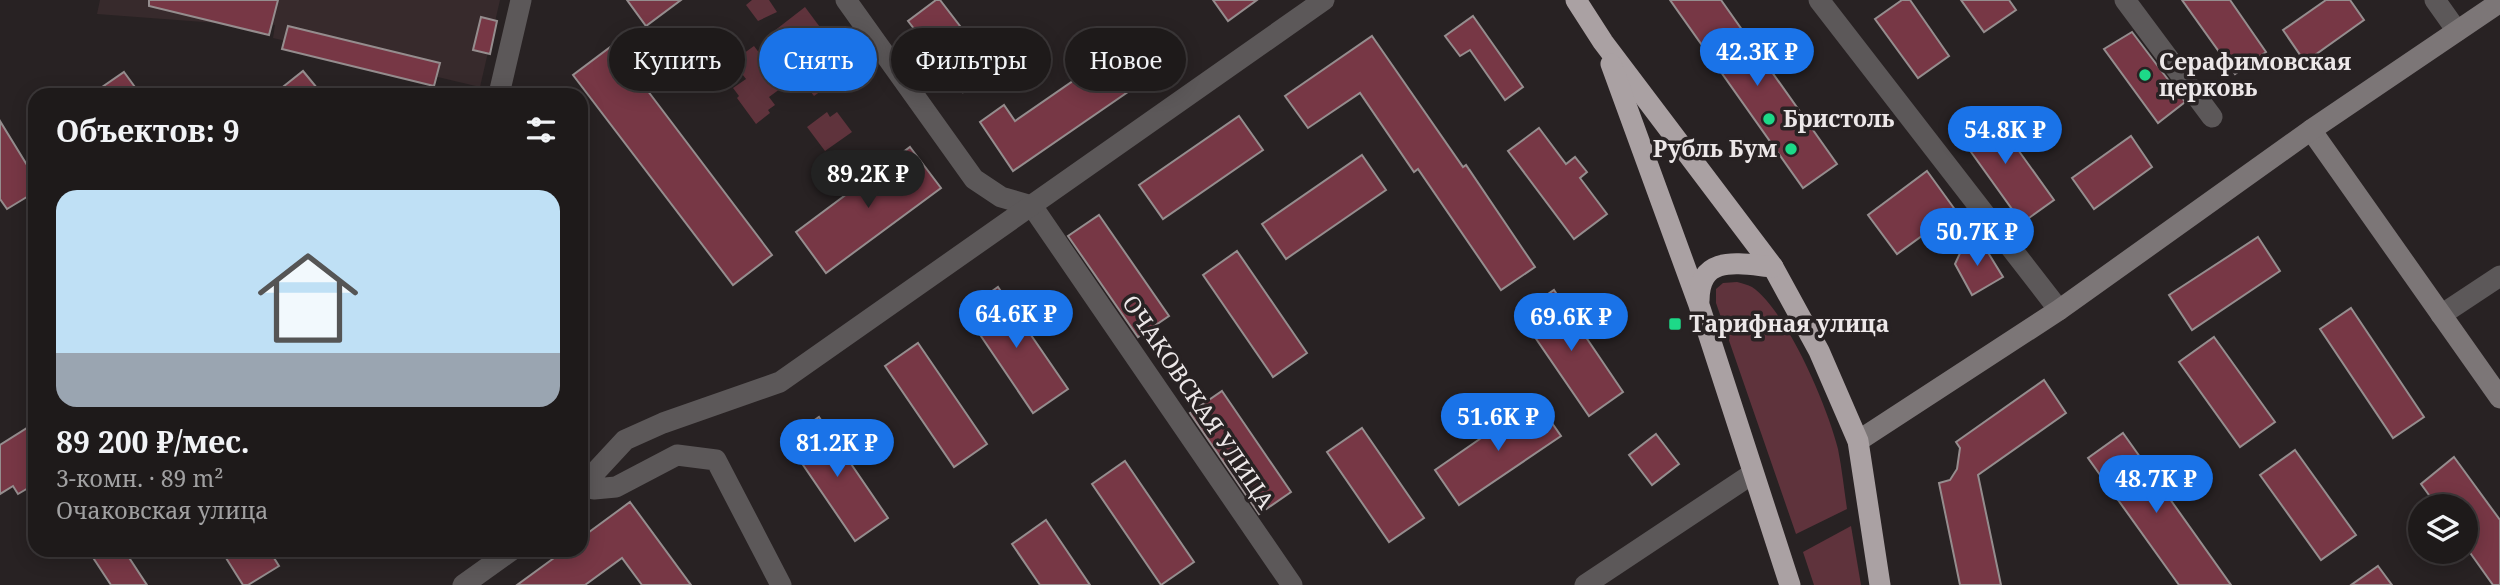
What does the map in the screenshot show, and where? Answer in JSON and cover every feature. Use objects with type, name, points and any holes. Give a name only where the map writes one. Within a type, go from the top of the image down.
[{"type":"highway","points":[[1576,0],[1603,42],[1773,267],[1819,351],[1858,441],[1880,585]]},
{"type":"highway","points":[[1603,42],[1699,305],[1790,585]]},
{"type":"highway","points":[[1699,305],[1699,287],[1711,269],[1732,263],[1773,267]]},
{"type":"street","points":[[500,88],[521,0]]},
{"type":"street","points":[[846,0],[974,179],[1001,197],[1032,206]]},
{"type":"street","points":[[588,480],[625,440],[663,423],[780,382],[1324,0]]},
{"type":"street","points":[[1819,0],[2059,310]]},
{"type":"street","points":[[2125,0],[2211,117]]},
{"type":"street","points":[[2435,0],[2457,32]]},
{"type":"street","points":[[1858,441],[2059,310],[2311,130],[2500,2]]},
{"type":"street","points":[[2311,130],[2500,398]]},
{"type":"street","name":"ОЧАКОВСКАЯ УЛИЦА","points":[[1032,206],[1292,585]]},
{"type":"street","points":[[2441,315],[2500,276]]},
{"type":"street","points":[[588,487],[616,487],[677,455],[716,460],[781,585]]},
{"type":"street","points":[[1585,585],[1752,474]]},
{"type":"street","points":[[463,585],[502,557]]},
{"type":"shaded area","points":[[100,0],[500,0],[480,87],[273,38],[275,25],[218,14],[217,23],[97,14]]},
{"type":"shaded area","points":[[752,0],[769,0],[777,12],[758,21],[746,5]]},
{"type":"shaded area","points":[[805,7],[821,28],[778,28]]},
{"type":"shaded area","points":[[754,46],[759,53],[759,91],[777,91],[769,97],[775,105],[768,110],[770,113],[756,124],[737,98],[739,96],[735,91],[745,91],[745,52]]},
{"type":"shaded area","points":[[827,112],[830,117],[837,112],[852,132],[825,151],[807,127]]},
{"type":"shaded area","points":[[1737,282],[1752,287],[1765,299],[1792,338],[1816,386],[1838,449],[1847,509],[1796,534],[1716,303],[1716,289],[1723,283]]},
{"type":"shaded area","points":[[1851,526],[1861,585],[1814,585],[1803,552]]},
{"type":"building","points":[[149,0],[278,0],[269,35],[149,6]]},
{"type":"building","points":[[627,0],[681,0],[646,26]]},
{"type":"building","points":[[936,0],[940,0],[962,28],[913,28],[908,21]]},
{"type":"building","points":[[1213,0],[1257,0],[1228,21]]},
{"type":"building","points":[[1670,0],[1721,0],[1837,164],[1803,188]]},
{"type":"building","points":[[1902,0],[1910,0],[1949,56],[1918,78],[1875,19]]},
{"type":"building","points":[[1961,0],[2009,0],[2016,10],[1984,32]]},
{"type":"building","points":[[2182,0],[2230,0],[2266,52],[2235,74]]},
{"type":"building","points":[[2326,0],[2350,0],[2364,20],[2305,62],[2283,30]]},
{"type":"building","points":[[1473,16],[1523,87],[1505,100],[1470,50],[1460,56],[1445,36]]},
{"type":"building","points":[[481,17],[497,21],[490,54],[473,50]]},
{"type":"building","points":[[288,26],[440,63],[434,86],[282,49]]},
{"type":"building","name":"Серафимовская церковь","points":[[2132,32],[2185,102],[2158,123],[2104,49]]},
{"type":"building","points":[[1372,36],[1463,167],[1466,165],[1535,267],[1501,290],[1418,169],[1414,172],[1360,93],[1308,128],[1285,96]]},
{"type":"building","points":[[609,48],[609,91],[648,91],[772,255],[733,285],[588,95],[588,88],[583,88],[573,75]]},
{"type":"building","points":[[303,71],[317,88],[282,88]]},
{"type":"building","points":[[124,72],[136,88],[101,88]]},
{"type":"building","points":[[1065,86],[1065,91],[1129,91],[1013,171],[980,122],[1004,105],[1015,121]]},
{"type":"building","points":[[1988,108],[2054,200],[2022,223],[1956,131]]},
{"type":"building","points":[[1239,116],[1263,150],[1163,219],[1139,185]]},
{"type":"building","points":[[0,121],[28,167],[28,196],[7,209],[0,199]]},
{"type":"building","points":[[1539,128],[1566,164],[1575,157],[1587,172],[1580,178],[1607,214],[1574,239],[1508,151]]},
{"type":"building","points":[[2131,136],[2152,167],[2094,209],[2072,178]]},
{"type":"building","points":[[910,147],[941,188],[826,273],[796,232]]},
{"type":"building","points":[[1362,155],[1386,190],[1286,259],[1262,224]]},
{"type":"building","points":[[1927,171],[1956,211],[1897,254],[1868,215]]},
{"type":"building","points":[[1099,215],[1169,316],[1138,337],[1068,236]]},
{"type":"building","points":[[2258,237],[2280,271],[2192,330],[2169,295]]},
{"type":"building","points":[[1973,244],[1984,246],[2003,277],[1972,295],[1955,264],[1961,251]]},
{"type":"building","points":[[1237,251],[1307,353],[1273,377],[1203,275]]},
{"type":"building","points":[[998,287],[1068,389],[1033,413],[964,311]]},
{"type":"building","points":[[1554,290],[1623,392],[1589,416],[1519,314]]},
{"type":"building","points":[[2351,308],[2424,417],[2393,438],[2320,329]]},
{"type":"building","points":[[2214,337],[2275,422],[2240,447],[2179,362]]},
{"type":"building","points":[[918,343],[987,444],[954,467],[885,366]]},
{"type":"building","points":[[2044,380],[2066,413],[1978,475],[2001,585],[1960,585],[1939,483],[1950,480],[1957,469],[1960,448],[1956,442]]},
{"type":"building","points":[[1222,391],[1291,492],[1259,514],[1190,413]]},
{"type":"building","points":[[1536,400],[1561,436],[1459,505],[1435,470]]},
{"type":"building","points":[[819,417],[888,518],[855,541],[786,440]]},
{"type":"building","points":[[27,428],[28,488],[18,494],[13,486],[0,494],[0,445]]},
{"type":"building","points":[[1362,428],[1424,518],[1389,542],[1327,452]]},
{"type":"building","points":[[2123,433],[2231,585],[2179,585],[2088,458]]},
{"type":"building","points":[[1656,434],[1679,464],[1652,485],[1629,455]]},
{"type":"building","points":[[2295,450],[2356,535],[2321,560],[2260,475]]},
{"type":"building","points":[[2454,457],[2500,520],[2500,585],[2493,585],[2478,564],[2478,494],[2428,494],[2421,484]]},
{"type":"building","points":[[1125,461],[1194,562],[1161,585],[1092,484]]},
{"type":"building","points":[[630,502],[691,585],[642,585],[622,558],[585,585],[517,585],[555,557],[588,557],[588,533]]},
{"type":"building","points":[[1046,520],[1090,585],[1040,585],[1012,544]]},
{"type":"building","points":[[93,557],[129,557],[147,585],[111,585]]},
{"type":"building","points":[[225,557],[273,557],[279,566],[248,585],[243,585]]},
{"type":"building","points":[[2378,566],[2392,585],[2351,585]]},
{"type":"place","name":"Серафимовская церковь","points":[[2145,75]]},
{"type":"place","name":"Бристоль","points":[[1769,119]]},
{"type":"place","name":"Рубль Бум","points":[[1791,149]]},
{"type":"place","name":"Тарифная улица","points":[[1675,324]]}]
